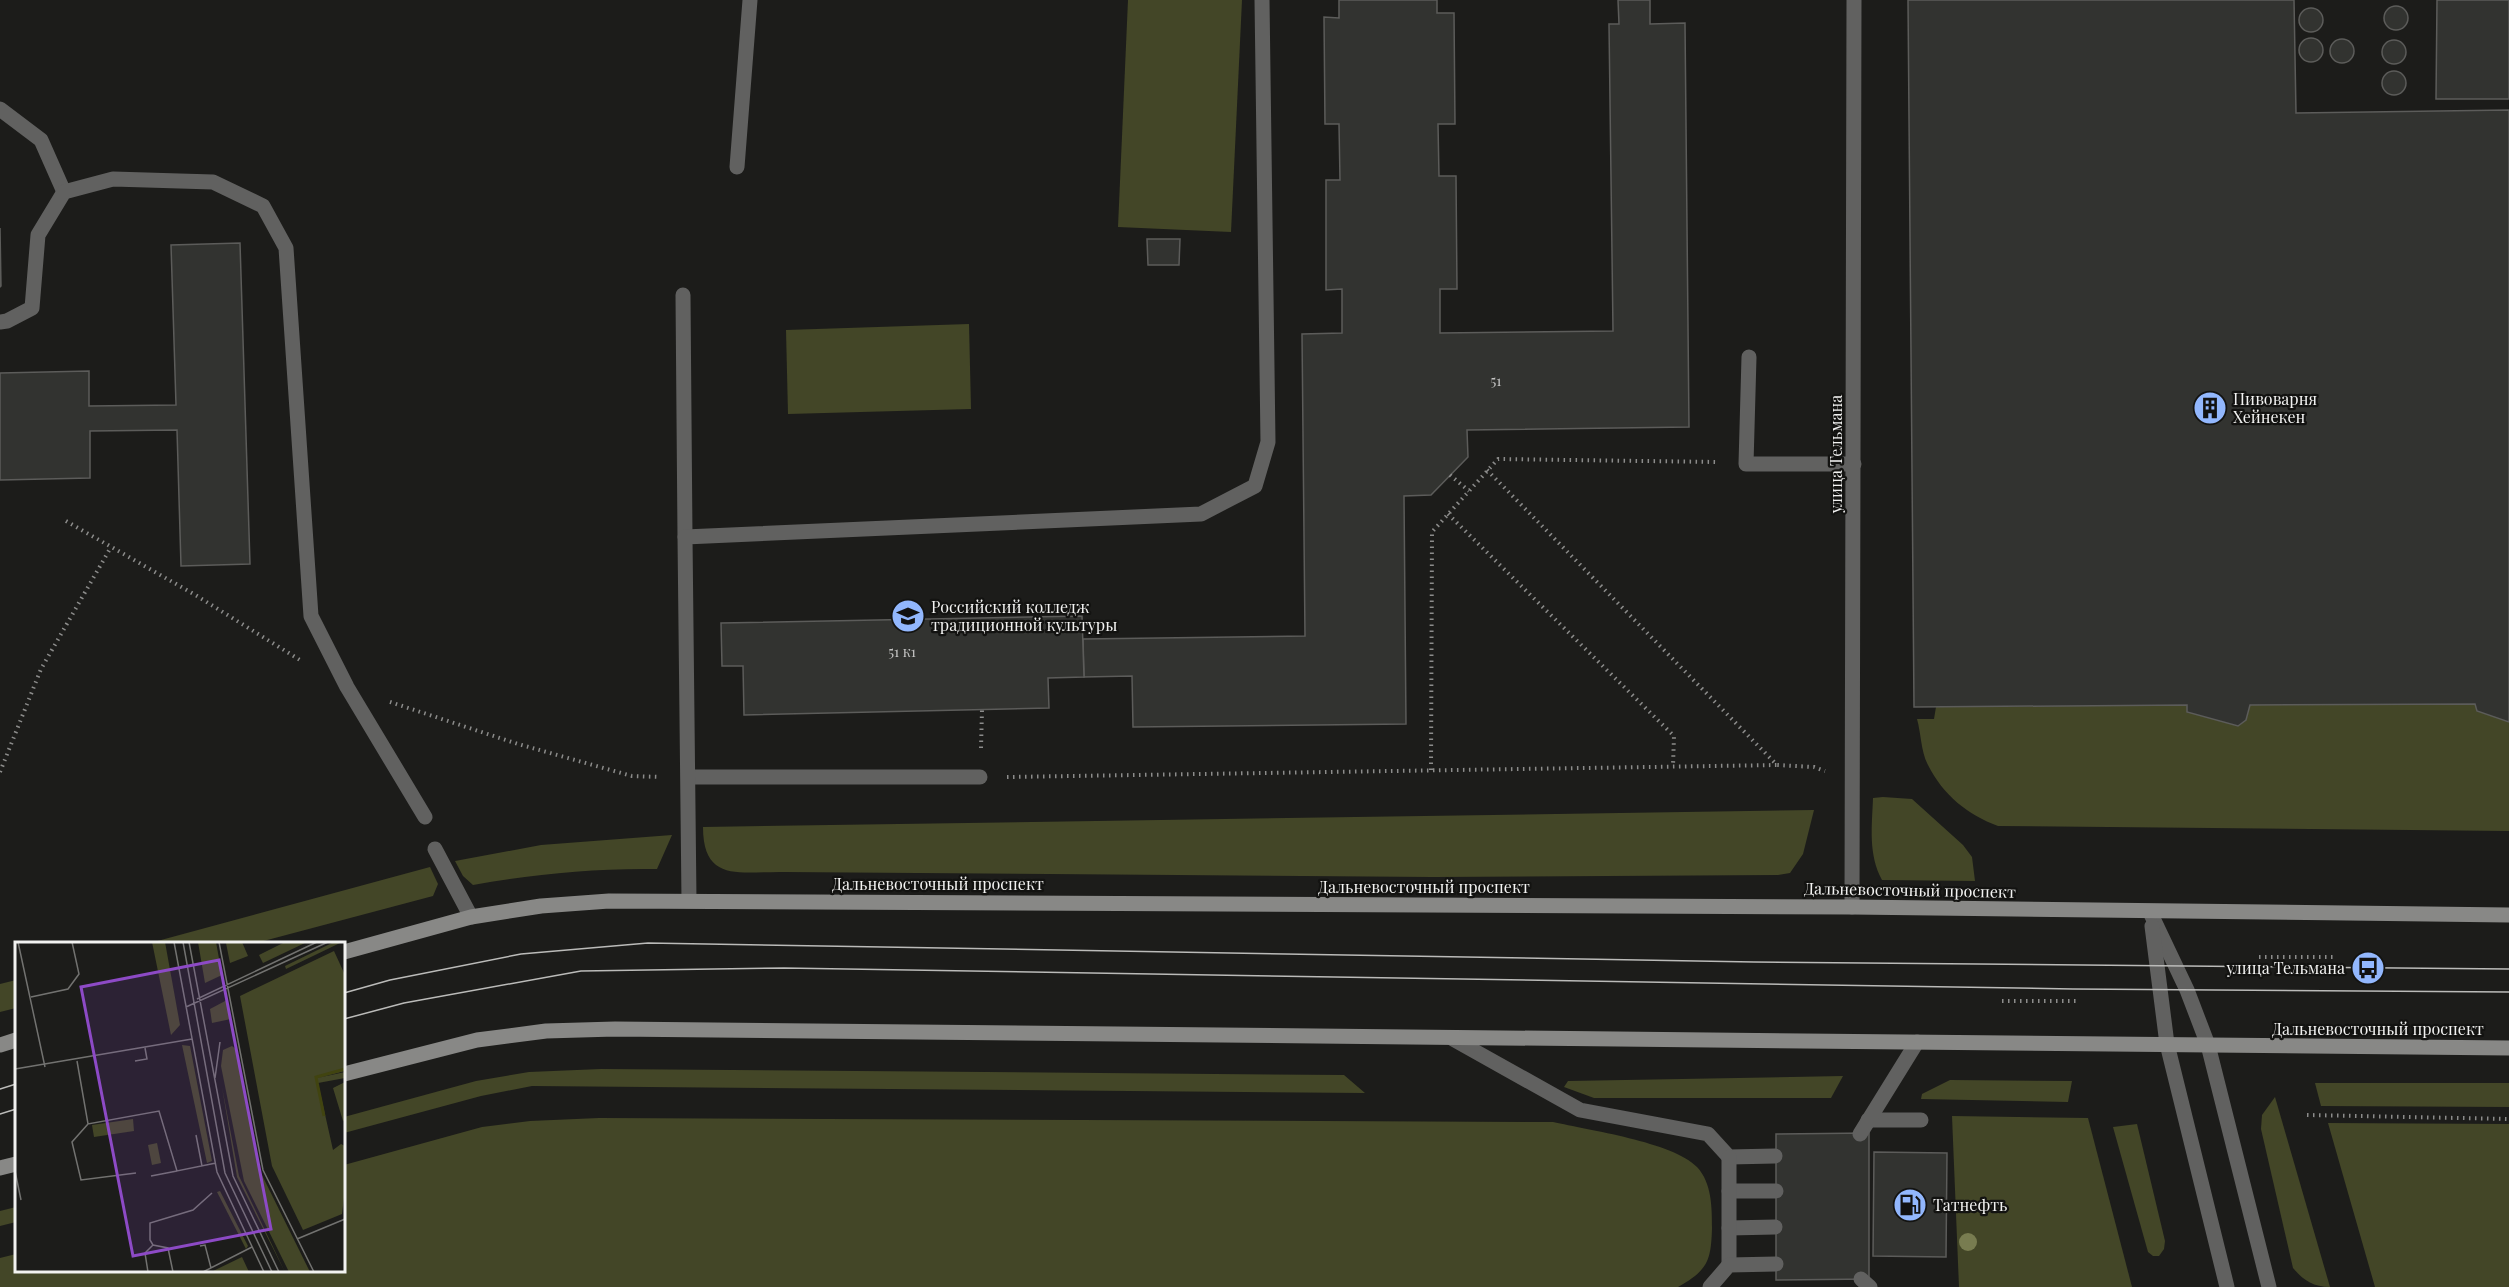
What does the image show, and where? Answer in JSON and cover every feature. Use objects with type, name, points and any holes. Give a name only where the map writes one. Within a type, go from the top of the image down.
[{"type":"main road","name":"Дальневосточный проспект","points":[[345,952],[471,917],[541,906],[609,901],[1852,908],[2509,915]]},
{"type":"main road","name":"Дальневосточный проспект","points":[[345,1074],[477,1040],[546,1031],[615,1029],[2509,1048]]},
{"type":"main road","points":[[0,1044],[15,1040]]},
{"type":"main road","points":[[0,1168],[15,1164]]},
{"type":"street","points":[[737,167],[750,0]]},
{"type":"street","points":[[685,537],[1201,514],[1255,486],[1268,442],[1262,0]]},
{"type":"street","name":"улица Тельмана","points":[[1852,908],[1854,0]]},
{"type":"street","points":[[0,109],[41,140],[64,192]]},
{"type":"street","points":[[0,322],[7,321],[32,308],[38,235],[64,192],[113,179],[213,182],[263,206],[286,248],[311,616],[347,687],[425,817]]},
{"type":"street","points":[[683,295],[689,900]]},
{"type":"street","points":[[1749,357],[1746,464],[1854,464]]},
{"type":"street","points":[[689,777],[980,777]]},
{"type":"street","points":[[435,849],[471,917]]},
{"type":"street","points":[[2150,912],[2167,1044],[2227,1287]]},
{"type":"street","points":[[2150,912],[2187,990],[2208,1045],[2270,1287]]},
{"type":"street","points":[[1453,1039],[1580,1110],[1708,1134],[1729,1157],[1729,1265],[1710,1287]]},
{"type":"street","points":[[1860,1134],[1917,1042]]},
{"type":"street","points":[[1868,1120],[1921,1120]]},
{"type":"street","points":[[1729,1157],[1776,1156]]},
{"type":"street","points":[[1729,1191],[1776,1191]]},
{"type":"street","points":[[1729,1228],[1775,1227]]},
{"type":"street","points":[[1729,1265],[1776,1264]]},
{"type":"path","points":[[1431,770],[1432,532],[1498,459],[1746,464]]},
{"type":"path","points":[[1487,470],[1777,765]]},
{"type":"path","points":[[1450,475],[1469,490]]},
{"type":"path","points":[[1448,514],[1674,736],[1673,766]]},
{"type":"path","points":[[0,772],[41,669],[111,547]]},
{"type":"path","points":[[982,710],[980,777],[1777,765],[1814,767],[1854,782]]},
{"type":"path","points":[[2259,957],[2334,957]]},
{"type":"path","points":[[2002,1000],[2077,1001]]},
{"type":"path","points":[[2307,1115],[2509,1119]]},
{"type":"green space","points":[[1128,0],[1242,0],[1231,232],[1118,227]]},
{"type":"green space","points":[[969,324],[971,409],[788,414],[786,330]]},
{"type":"green space","points":[[2475,704],[2478,711],[2509,722],[2509,831],[1998,826],[1957,803],[1941,786],[1926,760],[1917,719],[1934,719],[1936,707],[2187,705],[2188,712],[2238,726],[2246,720],[2250,705]]},
{"type":"green space","points":[[1873,798],[1912,799],[1963,845],[1972,857],[1975,881],[1882,880],[1873,850],[1872,829]]},
{"type":"green space","points":[[1814,810],[1803,854],[1790,873],[1778,875],[1433,877],[740,872],[718,866],[710,858],[705,845],[703,827]]},
{"type":"green space","points":[[672,835],[657,869],[565,873],[473,885],[463,876],[455,861],[541,845]]},
{"type":"green space","points":[[430,867],[438,884],[433,896],[260,942],[154,942]]},
{"type":"green space","points":[[15,980],[15,1008],[0,1012],[0,984]]},
{"type":"green space","points":[[601,1069],[1344,1075],[1365,1093],[532,1086],[481,1096],[345,1133],[345,1117],[476,1081],[529,1072]]},
{"type":"green space","points":[[1843,1076],[1831,1098],[1594,1098],[1564,1087],[1568,1081]]},
{"type":"green space","points":[[1950,1080],[2072,1081],[2068,1102],[1921,1099],[1922,1094]]},
{"type":"green space","points":[[2315,1083],[2509,1083],[2509,1107],[2321,1106]]},
{"type":"green space","points":[[2275,1097],[2330,1287],[2318,1286],[2309,1282],[2293,1268],[2261,1129],[2262,1115]]},
{"type":"green space","points":[[1952,1116],[2088,1118],[2132,1287],[1959,1287]]},
{"type":"green space","points":[[599,1118],[1553,1122],[1650,1144],[1685,1158],[1697,1167],[1706,1180],[1710,1196],[1712,1220],[1710,1249],[1709,1257],[1702,1270],[1678,1287],[0,1287],[0,1258],[15,1254],[15,1272],[345,1272],[345,1165],[482,1127],[530,1121]]},
{"type":"green space","points":[[2328,1123],[2509,1124],[2509,1287],[2375,1287]]},
{"type":"green space","points":[[2137,1124],[2165,1241],[2164,1249],[2159,1256],[2153,1256],[2148,1252],[2113,1127]]},
{"type":"green space","points":[[15,1207],[15,1222],[0,1226],[0,1211]]},
{"type":"building","points":[[1339,0],[1437,0],[1437,13],[1454,13],[1455,124],[1438,124],[1439,176],[1456,176],[1457,289],[1440,289],[1440,333],[1613,331],[1609,24],[1619,24],[1618,0],[1650,0],[1650,24],[1685,23],[1689,427],[1467,430],[1468,457],[1431,495],[1404,496],[1406,724],[1133,727],[1132,676],[1084,677],[1083,639],[1305,636],[1302,334],[1342,333],[1342,289],[1326,290],[1326,180],[1340,180],[1339,124],[1325,124],[1324,17],[1339,18]]},
{"type":"building","name":"Пивоварня Хейнекен","points":[[1908,0],[2294,0],[2296,113],[2509,110],[2509,722],[2477,711],[2475,704],[2250,705],[2246,720],[2238,726],[2187,712],[2187,705],[1914,707]]},
{"type":"building","points":[[2437,0],[2509,0],[2509,99],[2436,99]]},
{"type":"building","points":[[2396,6],[2401,7],[2407,13],[2407,23],[2401,29],[2396,30],[2391,29],[2385,23],[2384,18],[2385,13],[2391,7]]},
{"type":"building","points":[[2311,8],[2316,9],[2322,15],[2322,25],[2316,31],[2311,32],[2306,31],[2300,25],[2299,20],[2300,15],[2306,9]]},
{"type":"building","points":[[2311,38],[2319,42],[2323,50],[2319,58],[2311,62],[2303,58],[2299,50],[2303,42]]},
{"type":"building","points":[[2342,39],[2347,40],[2353,46],[2353,56],[2347,62],[2342,63],[2337,62],[2331,56],[2330,51],[2331,46],[2337,40]]},
{"type":"building","points":[[2394,40],[2399,41],[2405,47],[2405,57],[2399,63],[2394,64],[2389,63],[2383,57],[2382,52],[2383,47],[2389,41]]},
{"type":"building","points":[[2394,71],[2402,75],[2406,83],[2402,91],[2394,95],[2386,91],[2382,83],[2386,75]]},
{"type":"building","points":[[0,228],[1,286],[0,287]]},
{"type":"building","points":[[1147,239],[1180,239],[1179,265],[1148,265]]},
{"type":"building","points":[[240,243],[250,564],[181,566],[177,430],[90,431],[90,478],[0,480],[0,373],[89,371],[89,406],[176,405],[171,245]]},
{"type":"building","points":[[1082,616],[1084,677],[1048,678],[1049,708],[744,715],[743,666],[722,666],[721,623]]},
{"type":"building","points":[[1869,1133],[1869,1279],[1776,1280],[1776,1134]]},
{"type":"building","name":"Татнефть","points":[[1874,1152],[1947,1153],[1946,1257],[1873,1256]]},
{"type":"tram line","points":[[345,993],[390,980],[521,954],[648,943],[1754,962],[2509,969]]},
{"type":"tram line","points":[[345,1019],[404,1003],[581,971],[784,968],[2073,989],[2509,992]]},
{"type":"tram line","points":[[0,1089],[15,1084]]},
{"type":"tram line","points":[[0,1114],[15,1109]]},
{"type":"place","name":"Пивоварня Хейнекен","points":[[2210,408]]},
{"type":"place","name":"Российский колледж традиционной культуры","points":[[908,616]]},
{"type":"place","name":"улица Тельмана","points":[[2368,968]]},
{"type":"place","name":"Татнефть","points":[[1910,1205]]}]
